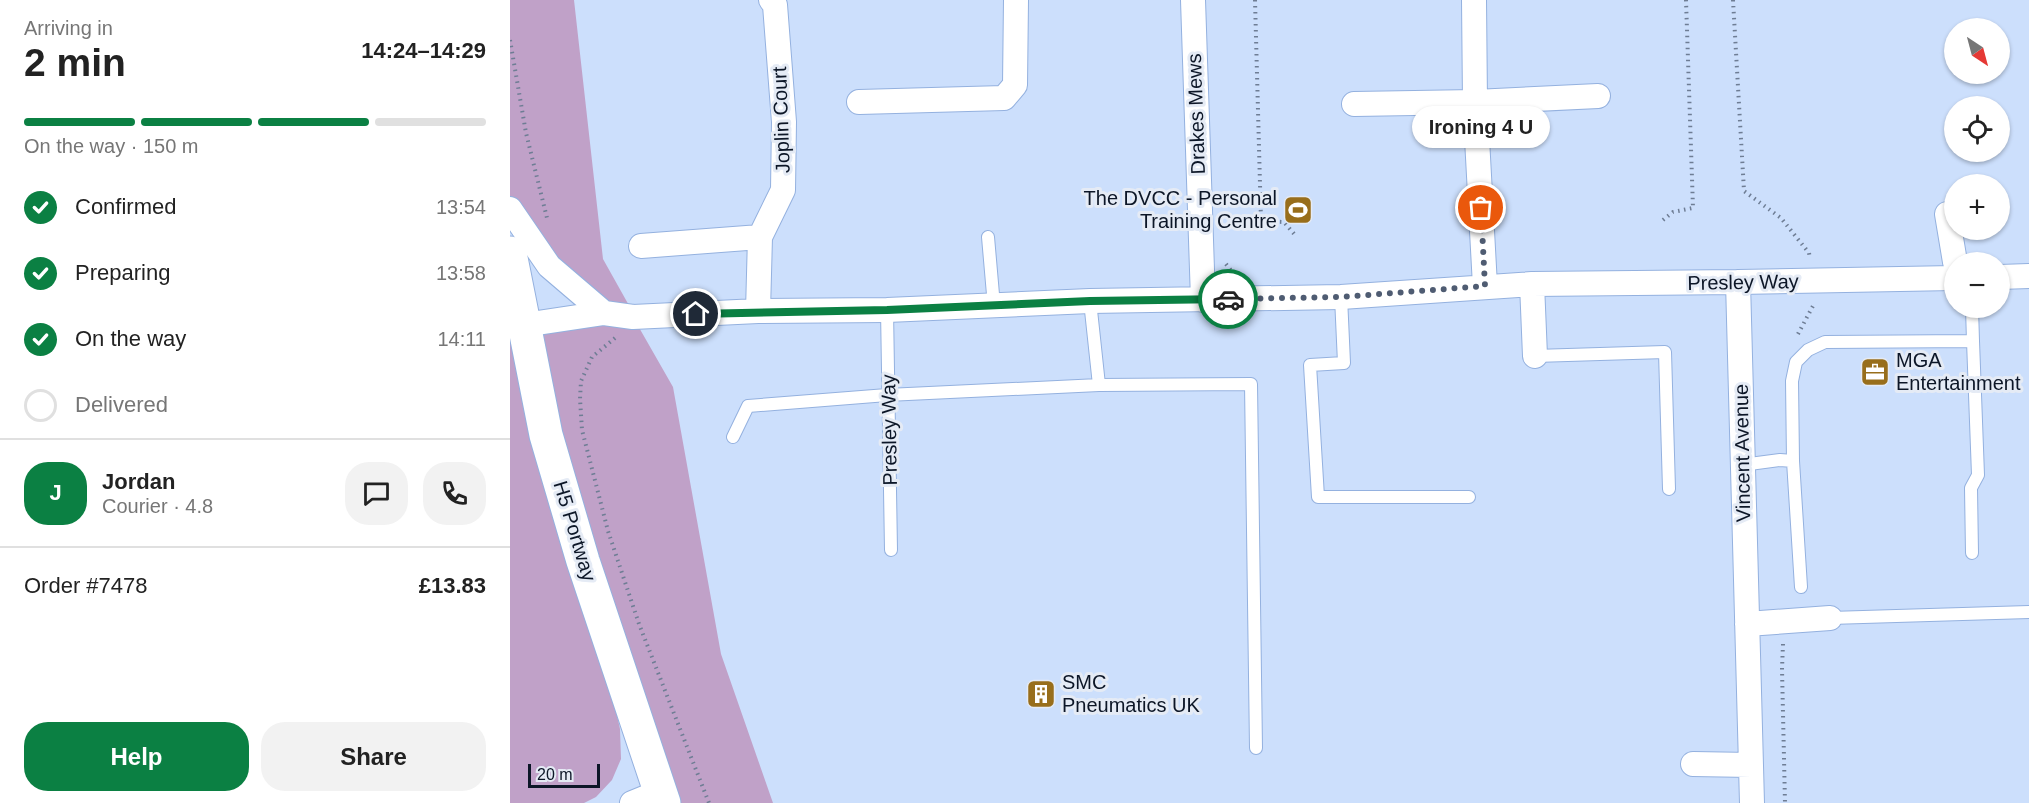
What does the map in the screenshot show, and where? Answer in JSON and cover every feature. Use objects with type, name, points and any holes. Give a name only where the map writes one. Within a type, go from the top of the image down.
[{"type":"street","name":"Joplin Court","points":[[758,311],[760,237],[783,190],[784,122],[775,5],[771,0]]},
{"type":"street","points":[[859,102],[1004,98],[1015,85],[1016,0]]},
{"type":"street","name":"Drakes Mews","points":[[1193,0],[1203,300]]},
{"type":"street","points":[[1474,0],[1475,102],[1485,286]]},
{"type":"street","points":[[1354,104],[1475,102],[1598,96]]},
{"type":"street","points":[[510,209],[549,266],[604,312]]},
{"type":"street","points":[[641,246],[760,237]]},
{"type":"street","name":"H5 Portway","points":[[510,253],[546,435],[652,799]]},
{"type":"street","points":[[2010,277],[2029,276]]},
{"type":"street","name":"Presley Way","points":[[524,325],[604,312],[633,317],[758,311],[887,310],[1090,301],[1341,297],[1532,284],[1944,278]]},
{"type":"street","name":"Vincent Avenue","points":[[1738,282],[1752,803]]},
{"type":"street","points":[[1532,284],[1535,356]]},
{"type":"street","points":[[1747,624],[1830,618]]},
{"type":"street","points":[[1693,764],[1751,765]]},
{"type":"lane","points":[[988,237],[994,306]]},
{"type":"lane","points":[[1341,297],[1344,363],[1310,365],[1318,497],[1469,497]]},
{"type":"lane","points":[[1090,301],[1099,385]]},
{"type":"lane","name":"Presley Way","points":[[887,310],[891,550]]},
{"type":"lane","points":[[1972,318],[1978,475],[1971,488],[1972,553]]},
{"type":"lane","points":[[1801,587],[1793,461],[1792,381],[1796,362],[1808,350],[1825,342],[1973,341]]},
{"type":"lane","points":[[1535,356],[1665,352],[1669,489]]},
{"type":"lane","points":[[733,437],[748,406],[888,395],[1099,385],[1251,384],[1256,748]]},
{"type":"lane","points":[[1742,465],[1780,460],[1793,461]]},
{"type":"lane","points":[[1830,618],[2029,612]]},
{"type":"path","points":[[1255,0],[1262,221],[1284,222],[1295,235]]},
{"type":"path","points":[[1664,220],[1673,212],[1693,208],[1686,0]]},
{"type":"path","points":[[510,40],[526,133],[549,224]]},
{"type":"path","points":[[633,317],[633,328],[609,342],[592,357],[581,381],[582,430],[608,531],[639,624],[709,803]]},
{"type":"shaded area","points":[[510,0],[574,0],[603,259],[673,387],[721,654],[773,803],[664,803],[585,570],[620,729],[621,759],[612,780],[596,797],[584,803],[510,803],[510,253],[524,325],[603,313],[510,209]]},
{"type":"way so far","points":[[1228,299],[1341,297],[1485,286],[1481,208]]},
{"type":"place","name":"Ironing 4 U","points":[[1481,208]]},
{"type":"place","name":"The DVCC - Personal Training Centre","points":[[1298,210]]},
{"type":"place","name":"MGA Entertainment","points":[[1875,372]]},
{"type":"place","name":"SMC Pneumatics UK","points":[[1041,694]]},
{"type":"route","points":[[696,314],[887,310],[1090,301],[1228,299]]}]
